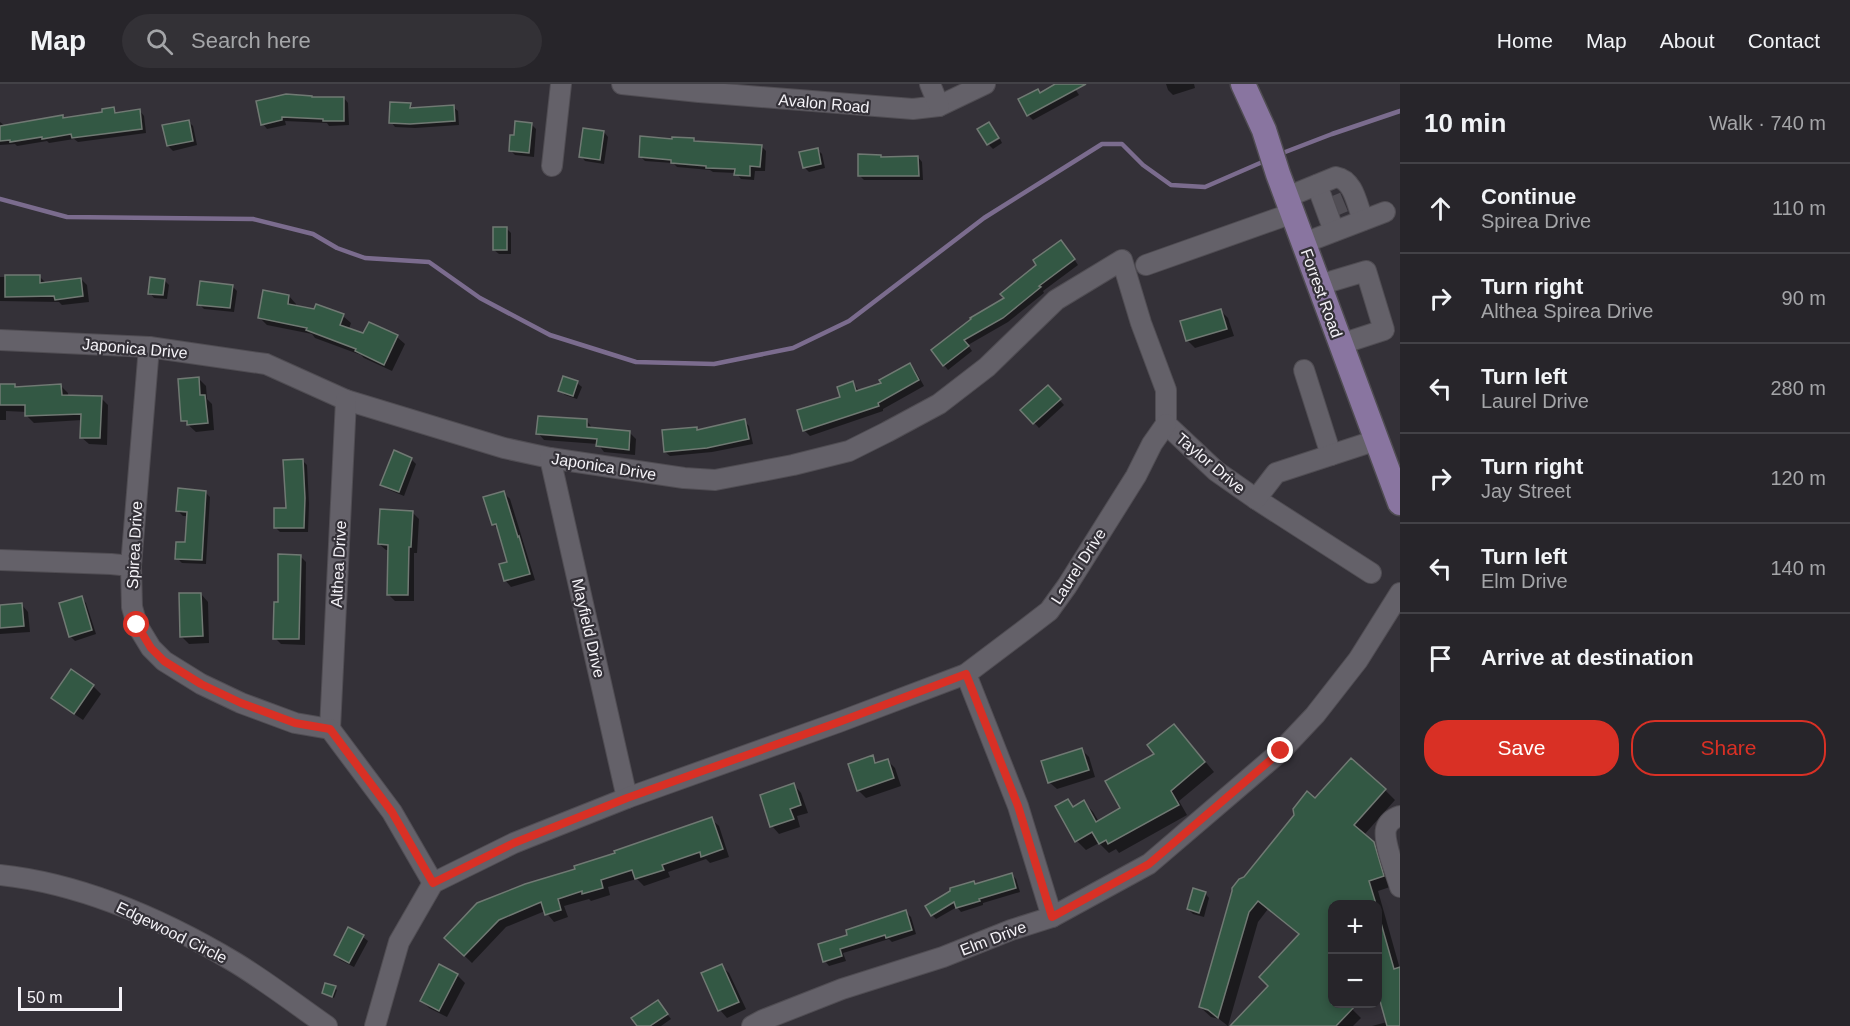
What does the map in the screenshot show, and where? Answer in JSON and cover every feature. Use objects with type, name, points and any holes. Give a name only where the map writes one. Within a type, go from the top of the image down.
[{"type":"main road","name":"Forrest Road","points":[[1243,84],[1264,130],[1278,174],[1400,503]]},
{"type":"street","points":[[552,166],[561,84]]},
{"type":"street","name":"Avalon Road","points":[[622,84],[913,109],[939,106],[985,84]]},
{"type":"street","points":[[930,84],[939,106]]},
{"type":"street","points":[[1146,265],[1290,205],[1317,185],[1336,177],[1344,178],[1349,184],[1339,204],[1334,231]]},
{"type":"street","points":[[1317,185],[1363,220]]},
{"type":"street","points":[[1304,243],[1385,212]]},
{"type":"street","name":"Japonica Drive","points":[[0,340],[149,347],[266,364],[346,400],[504,448],[550,458],[684,478],[715,480],[793,465],[849,451],[939,404],[987,367],[1056,300],[1122,260],[1132,296]]},
{"type":"street","points":[[1319,285],[1366,271],[1384,330],[1341,344]]},
{"type":"street","name":"Taylor Drive","points":[[1132,296],[1166,390],[1166,424],[1216,471],[1371,573]]},
{"type":"street","name":"Spirea Drive","points":[[149,347],[131,566],[132,607],[137,625],[151,648],[164,661],[201,684],[241,703],[295,723],[330,729]]},
{"type":"street","points":[[1304,370],[1331,455]]},
{"type":"street","name":"Althea Drive","points":[[330,729],[346,400]]},
{"type":"street","name":"Laurel Drive","points":[[433,883],[514,843],[627,798],[966,674],[1049,611],[1166,424]]},
{"type":"street","points":[[1256,499],[1276,473],[1377,440]]},
{"type":"street","name":"Mayfield Drive","points":[[550,458],[627,798]]},
{"type":"street","points":[[0,560],[131,566]]},
{"type":"street","name":"Elm Drive","points":[[752,1026],[842,989],[943,957],[1011,930],[1052,917],[1149,864],[1281,751],[1316,715],[1358,660],[1400,593]]},
{"type":"street","points":[[966,674],[1018,806],[1052,917]]},
{"type":"street","points":[[330,729],[392,812],[433,883],[399,942],[375,1026]]},
{"type":"street","points":[[1400,816],[1392,819],[1386,828],[1387,841],[1400,887]]},
{"type":"street","name":"Edgewood Circle","points":[[0,875],[70,887],[111,902],[175,931],[236,964],[327,1026]]},
{"type":"building","points":[[1055,84],[1086,84],[1027,116],[1018,99],[1038,89],[1040,93]]},
{"type":"building","points":[[286,94],[344,97],[344,121],[282,117],[282,120],[261,125],[256,101]]},
{"type":"building","points":[[390,102],[411,103],[410,108],[454,105],[455,121],[389,123]]},
{"type":"building","points":[[114,107],[115,113],[140,109],[142,129],[72,138],[71,134],[42,139],[42,137],[10,142],[10,140],[0,141],[0,126],[63,115],[63,118],[102,112],[102,109]]},
{"type":"building","points":[[189,120],[193,141],[167,146],[162,125]]},
{"type":"building","points":[[515,121],[532,123],[529,153],[509,151],[510,135],[514,135]]},
{"type":"building","points":[[989,122],[999,138],[987,145],[977,129]]},
{"type":"building","points":[[583,128],[604,131],[600,160],[579,157]]},
{"type":"building","points":[[640,136],[672,139],[672,137],[694,138],[694,141],[762,145],[760,167],[750,166],[750,176],[734,175],[735,169],[706,168],[706,166],[671,163],[671,160],[639,157]]},
{"type":"building","points":[[818,148],[821,164],[803,168],[799,152]]},
{"type":"building","points":[[858,154],[881,155],[881,157],[918,156],[919,176],[858,176]]},
{"type":"building","points":[[493,227],[507,227],[507,250],[493,250]]},
{"type":"building","points":[[1061,240],[1075,259],[1039,286],[1041,287],[1003,318],[964,340],[969,346],[943,366],[931,350],[970,318],[1004,298],[1000,294],[1036,265],[1033,260]]},
{"type":"building","points":[[5,275],[40,275],[40,283],[81,278],[83,296],[55,300],[54,296],[5,297]]},
{"type":"building","points":[[150,277],[165,279],[163,295],[148,294]]},
{"type":"building","points":[[200,281],[233,285],[230,308],[197,305]]},
{"type":"building","points":[[263,290],[289,295],[288,304],[314,309],[316,304],[344,314],[340,325],[363,333],[369,322],[398,335],[384,365],[355,351],[356,349],[306,330],[307,328],[258,318]]},
{"type":"building","points":[[1221,309],[1227,329],[1186,341],[1180,321]]},
{"type":"building","points":[[910,363],[919,380],[878,403],[879,406],[803,431],[797,410],[840,397],[837,387],[853,381],[856,391],[881,383],[879,380]]},
{"type":"building","points":[[563,376],[578,381],[573,396],[558,391]]},
{"type":"building","points":[[199,377],[200,395],[205,395],[208,423],[187,425],[187,421],[181,421],[178,379]]},
{"type":"building","points":[[0,384],[15,384],[15,387],[61,384],[62,395],[102,396],[100,438],[80,438],[81,414],[25,416],[25,405],[0,405]]},
{"type":"building","points":[[1048,385],[1061,399],[1033,424],[1020,410]]},
{"type":"building","points":[[538,416],[587,419],[587,427],[630,431],[629,450],[596,446],[597,439],[536,434]]},
{"type":"building","points":[[745,419],[749,439],[707,448],[664,452],[662,430],[697,427],[697,430]]},
{"type":"building","points":[[394,450],[412,458],[399,492],[380,485]]},
{"type":"building","points":[[303,459],[304,528],[274,528],[274,508],[286,508],[283,460]]},
{"type":"building","points":[[178,488],[206,491],[202,560],[175,559],[176,542],[185,542],[187,512],[176,511]]},
{"type":"building","points":[[504,491],[530,574],[504,581],[499,564],[507,562],[496,524],[492,525],[483,497]]},
{"type":"building","points":[[380,509],[413,511],[411,547],[409,547],[408,595],[387,595],[388,545],[378,544]]},
{"type":"building","points":[[278,554],[301,555],[299,639],[273,639],[274,602],[278,602]]},
{"type":"building","points":[[179,593],[201,593],[203,636],[180,637]]},
{"type":"building","points":[[82,596],[92,630],[69,637],[59,603]]},
{"type":"building","points":[[22,603],[24,626],[0,628],[0,605]]},
{"type":"building","points":[[71,669],[94,685],[74,714],[51,698]]},
{"type":"building","points":[[1174,724],[1205,762],[1171,791],[1179,805],[1108,844],[1106,840],[1099,844],[1092,832],[1075,842],[1055,806],[1068,799],[1073,807],[1084,800],[1096,822],[1120,808],[1105,781],[1154,754],[1147,745]]},
{"type":"building","points":[[1082,748],[1089,770],[1048,783],[1041,761]]},
{"type":"building","points":[[873,755],[875,763],[888,759],[894,778],[857,791],[848,764]]},
{"type":"building","points":[[1351,758],[1386,789],[1354,825],[1374,842],[1384,876],[1369,881],[1375,900],[1328,900],[1328,1008],[1353,1008],[1336,1026],[1230,1026],[1268,986],[1259,977],[1299,934],[1258,901],[1249,912],[1218,1018],[1208,1010],[1199,1007],[1232,888],[1239,879],[1244,877],[1294,815],[1293,809],[1307,791],[1315,798]]},
{"type":"building","points":[[794,783],[801,805],[790,809],[794,819],[770,827],[760,795]]},
{"type":"building","points":[[712,817],[723,849],[701,857],[700,852],[662,865],[664,870],[635,879],[632,870],[601,880],[603,888],[582,894],[582,891],[558,899],[561,910],[545,915],[541,902],[499,920],[464,956],[444,938],[477,903]]},
{"type":"building","points":[[1012,873],[1016,888],[956,908],[954,902],[931,916],[925,906],[950,891],[950,888],[974,881],[975,884]]},
{"type":"building","points":[[1193,888],[1206,892],[1199,913],[1187,909]]},
{"type":"building","points":[[906,910],[912,930],[886,938],[885,935],[840,949],[842,956],[823,962],[818,944],[847,935],[846,930]]},
{"type":"building","points":[[348,927],[364,935],[349,963],[334,955]]},
{"type":"building","points":[[1382,927],[1394,969],[1400,967],[1400,1026],[1387,1026],[1382,1008]]},
{"type":"building","points":[[439,964],[458,974],[439,1011],[420,1001]]},
{"type":"building","points":[[722,964],[739,1002],[718,1011],[701,973]]},
{"type":"building","points":[[325,983],[336,986],[332,997],[322,993]]},
{"type":"building","points":[[658,1000],[668,1014],[650,1026],[637,1026],[631,1018]]},
{"type":"waterway","points":[[1280,154],[1400,111]]},
{"type":"waterway","points":[[0,199],[67,217],[253,219],[313,234],[337,248],[365,258],[429,262],[480,298],[550,335],[636,362],[714,364],[793,348],[849,321],[984,218],[1102,144],[1122,144],[1143,165],[1171,185],[1205,187],[1267,160]]},
{"type":"tunnel","points":[[1332,207],[1344,202]]},
{"type":"route","points":[[137,625],[151,648],[164,661],[201,684],[241,703],[295,723],[330,729],[392,812],[433,883],[514,843],[627,798],[966,674],[1018,806],[1052,917],[1149,864],[1281,751]]}]
